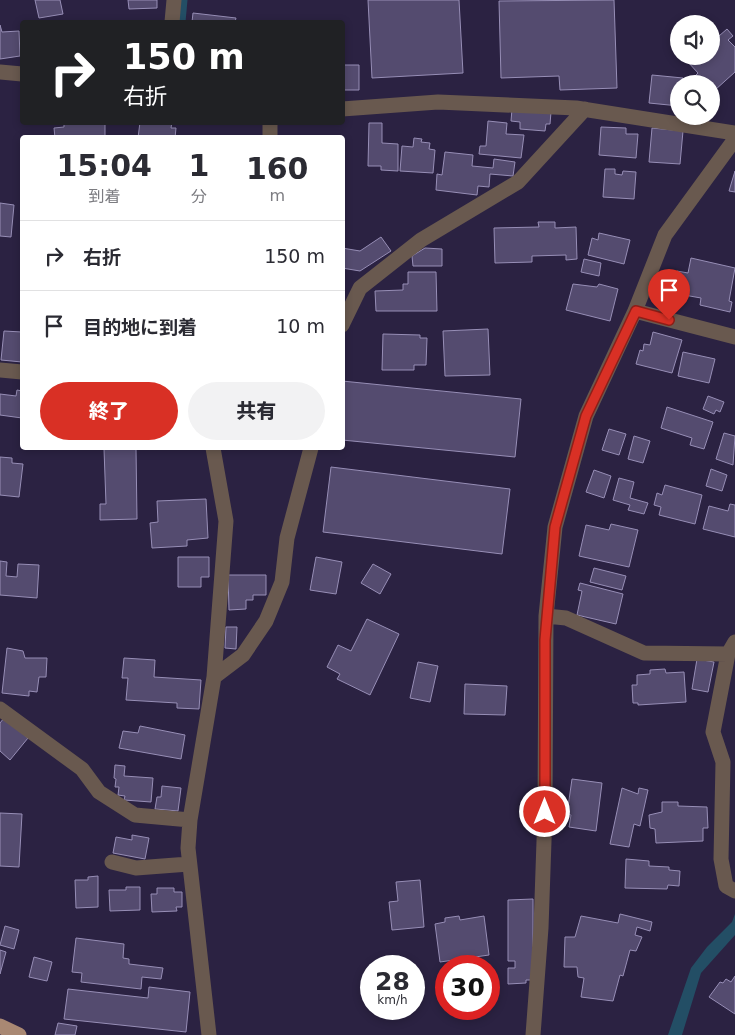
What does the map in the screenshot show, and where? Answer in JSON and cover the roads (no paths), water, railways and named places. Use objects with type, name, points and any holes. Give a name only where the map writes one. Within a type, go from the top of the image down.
[{"type":"main road","points":[[0,1026],[19,1035]]},
{"type":"street","points":[[172,20],[174,0]]},
{"type":"street","points":[[0,72],[20,74]]},
{"type":"street","points":[[345,109],[438,102],[585,110],[735,133]]},
{"type":"street","points":[[345,319],[360,288],[421,240],[518,182],[585,110]]},
{"type":"street","points":[[533,1035],[541,928],[545,822],[546,616],[555,527],[586,416],[636,311],[665,235],[735,138]]},
{"type":"street","points":[[636,311],[735,337]]},
{"type":"street","points":[[0,370],[20,372]]},
{"type":"street","points":[[209,1035],[189,864],[190,820],[214,678],[226,521],[213,450]]},
{"type":"street","points":[[214,678],[244,655],[266,621],[282,582],[287,538],[310,450]]},
{"type":"street","points":[[546,616],[566,618],[644,653],[731,648],[713,732],[723,762],[720,859],[726,886],[735,891]]},
{"type":"street","points":[[0,709],[82,768],[99,792],[135,815],[190,820]]},
{"type":"street","points":[[112,862],[136,868],[189,864]]},
{"type":"water","points":[[735,914],[735,935],[701,973],[682,1035],[668,1035],[691,968],[707,947],[732,922]]},
{"type":"waterway","points":[[182,20],[184,0]]}]
